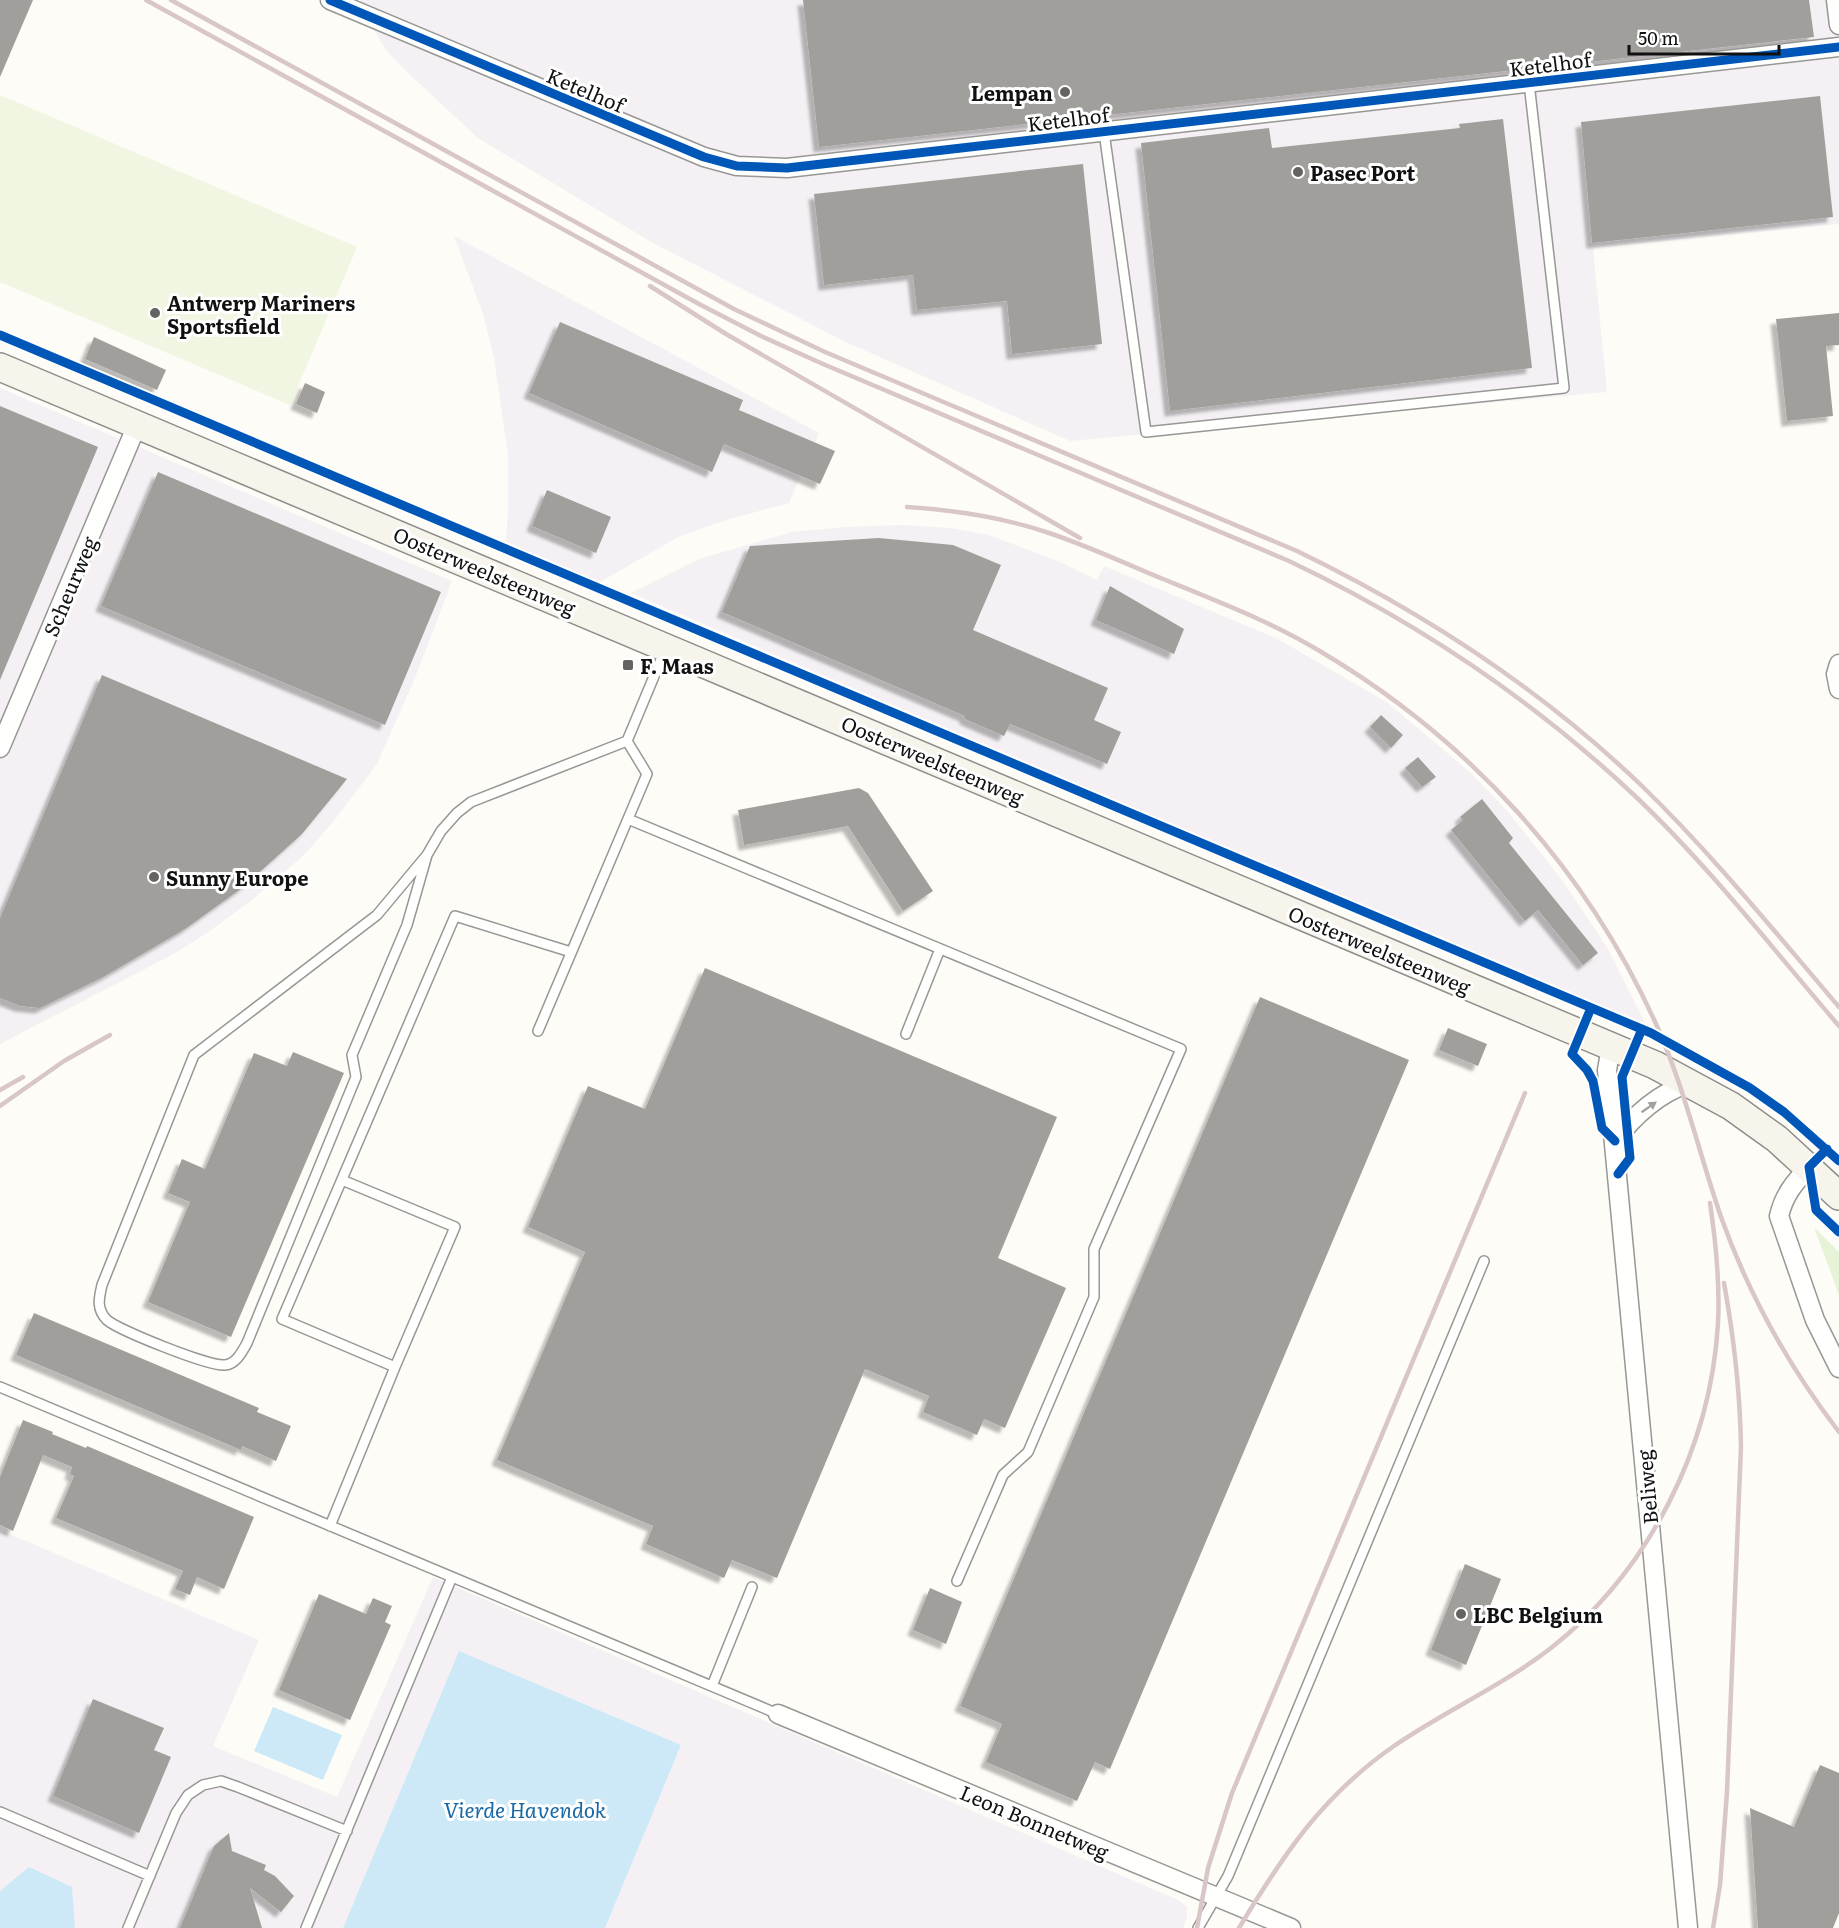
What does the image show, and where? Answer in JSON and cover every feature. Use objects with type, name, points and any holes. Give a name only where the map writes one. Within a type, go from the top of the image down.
[{"type":"main road","name":"Oosterweelsteenweg","points":[[0,367],[1655,1065],[1690,1083],[1777,1139],[1839,1196]]},
{"type":"street","name":"Ketelhof","points":[[330,0],[679,148],[737,166],[786,168],[1839,47]]},
{"type":"street","points":[[1836,0],[1839,25]]},
{"type":"street","name":"Scheurweg","points":[[0,748],[137,425]]},
{"type":"street","points":[[1839,664],[1836,674],[1839,689]]},
{"type":"street","name":"Beliweg","points":[[1611,1047],[1607,1070],[1688,1928]]},
{"type":"street","points":[[1615,1141],[1626,1125],[1646,1108],[1680,1086],[1690,1083]]},
{"type":"street","points":[[1809,1167],[1791,1187],[1783,1201],[1779,1216],[1815,1320],[1839,1368]]},
{"type":"street","name":"Leon Bonnetweg","points":[[778,1714],[1291,1928]]},
{"type":"lane","points":[[1104,132],[1146,432],[1564,388],[1529,83]]},
{"type":"lane","points":[[427,855],[407,925],[352,1054],[356,1077],[247,1343],[237,1359],[226,1365],[209,1363],[121,1329],[106,1319],[98,1304],[102,1285],[194,1054],[377,915],[427,855],[441,831],[457,813],[471,802],[627,741],[666,648]]},
{"type":"lane","points":[[538,1031],[647,774],[627,741]]},
{"type":"lane","points":[[628,819],[1181,1048],[1094,1249],[1094,1297],[1028,1452],[1003,1475],[957,1581]]},
{"type":"lane","points":[[395,1367],[282,1319],[455,916],[571,952]]},
{"type":"lane","points":[[906,1034],[940,949]]},
{"type":"lane","points":[[330,1526],[455,1227],[342,1180]]},
{"type":"lane","points":[[1198,1928],[1232,1865],[1484,1261]]},
{"type":"lane","points":[[0,1387],[778,1714]]},
{"type":"lane","points":[[306,1928],[452,1577]]},
{"type":"lane","points":[[712,1686],[752,1587]]},
{"type":"lane","points":[[128,1928],[176,1813],[188,1795],[203,1785],[220,1781],[346,1831]]},
{"type":"lane","points":[[0,1812],[150,1876]]},
{"type":"shaded area","points":[[360,0],[1839,0],[1839,224],[1593,248],[1607,392],[1070,441],[848,343],[653,243],[478,138],[387,51]]},
{"type":"shaded area","points":[[454,236],[819,433],[789,503],[726,520],[680,536],[600,582],[506,542],[508,455],[494,358],[482,311]]},
{"type":"shaded area","points":[[0,388],[452,581],[415,678],[377,764],[333,822],[304,855],[252,900],[207,933],[170,956],[0,1044]]},
{"type":"shaded area","points":[[904,525],[950,528],[989,535],[1060,562],[1097,580],[1104,566],[1278,639],[1388,703],[1472,774],[1509,813],[1562,880],[1607,947],[1648,1029],[631,593],[699,559],[792,532]]},
{"type":"shaded area","points":[[0,1530],[259,1640],[213,1746],[337,1797],[433,1577],[1178,1900],[1187,1907],[1187,1918],[1183,1928],[605,1928],[681,1745],[459,1651],[343,1928],[0,1928]]},
{"type":"green space","points":[[0,95],[357,247],[290,405],[0,282]]},
{"type":"green space","points":[[1814,1227],[1839,1252],[1839,1295]]},
{"type":"water","name":"Vierde Havendok","points":[[459,1651],[681,1745],[605,1928],[343,1928]]},
{"type":"water","points":[[273,1707],[342,1735],[323,1780],[254,1751]]},
{"type":"water","points":[[29,1867],[72,1887],[75,1928],[0,1928],[0,1891]]},
{"type":"building","points":[[0,0],[33,0],[0,77]]},
{"type":"building","name":"Lempan","points":[[803,0],[1809,0],[1814,37],[819,147]]},
{"type":"building","points":[[1820,96],[1833,217],[1592,243],[1581,122]]},
{"type":"building","points":[[1503,119],[1532,368],[1170,411],[1141,143],[1269,128],[1272,148],[1460,128],[1459,124]]},
{"type":"building","points":[[1083,164],[1102,344],[1012,354],[1007,301],[917,310],[913,275],[824,285],[814,194]]},
{"type":"building","points":[[1839,313],[1839,345],[1826,346],[1833,416],[1787,421],[1776,319]]},
{"type":"building","points":[[560,322],[743,400],[739,410],[835,451],[820,484],[724,444],[712,472],[529,393]]},
{"type":"building","points":[[94,337],[166,370],[157,390],[85,359]]},
{"type":"building","points":[[305,383],[325,392],[317,413],[296,404]]},
{"type":"building","points":[[0,406],[98,447],[0,680]]},
{"type":"building","points":[[158,472],[441,592],[385,725],[101,606]]},
{"type":"building","points":[[547,490],[611,517],[596,553],[532,526]]},
{"type":"building","points":[[879,538],[953,545],[1001,565],[973,630],[1108,688],[1094,720],[1121,732],[1107,764],[1010,724],[1004,736],[965,719],[965,716],[722,612],[750,546]]},
{"type":"building","points":[[1110,586],[1184,629],[1174,654],[1096,620]]},
{"type":"building","points":[[102,675],[347,779],[302,834],[242,888],[185,929],[105,976],[40,1008],[20,1006],[0,998],[0,918]]},
{"type":"building","points":[[1381,715],[1403,735],[1391,748],[1370,727]]},
{"type":"building","points":[[1418,757],[1436,777],[1422,787],[1405,768]]},
{"type":"building","points":[[859,788],[868,793],[933,891],[903,911],[848,826],[744,845],[738,810]]},
{"type":"building","points":[[1482,799],[1513,838],[1509,843],[1598,953],[1583,965],[1538,910],[1525,921],[1451,830],[1463,820],[1460,817]]},
{"type":"building","points":[[705,968],[1057,1117],[998,1258],[1066,1288],[1005,1428],[984,1419],[977,1435],[923,1412],[929,1396],[865,1369],[777,1578],[732,1560],[724,1578],[646,1544],[653,1526],[497,1460],[585,1252],[528,1227],[588,1086],[645,1109]]},
{"type":"building","points":[[1260,997],[1409,1060],[1110,1769],[1095,1762],[1077,1801],[986,1762],[1002,1724],[960,1706]]},
{"type":"building","points":[[1448,1028],[1487,1044],[1478,1066],[1439,1050]]},
{"type":"building","points":[[293,1052],[344,1073],[231,1337],[148,1302],[190,1202],[168,1193],[182,1159],[205,1169],[254,1053],[287,1066]]},
{"type":"building","points":[[34,1313],[259,1408],[257,1412],[291,1426],[276,1461],[242,1446],[241,1450],[16,1355]]},
{"type":"building","points":[[23,1420],[254,1517],[224,1589],[197,1577],[190,1595],[175,1589],[183,1571],[56,1518],[74,1476],[70,1474],[72,1467],[43,1455],[13,1531],[0,1525],[0,1477]]},
{"type":"building","points":[[1465,1564],[1501,1579],[1466,1665],[1431,1650]]},
{"type":"building","points":[[930,1588],[962,1602],[946,1644],[913,1630]]},
{"type":"building","points":[[319,1594],[366,1614],[373,1598],[392,1606],[385,1622],[391,1625],[350,1720],[279,1690]]},
{"type":"building","points":[[93,1699],[164,1728],[154,1750],[171,1757],[139,1833],[53,1796]]},
{"type":"building","points":[[1820,1765],[1839,1773],[1839,1913],[1833,1928],[1758,1928],[1750,1808],[1794,1827]]},
{"type":"building","points":[[229,1833],[232,1851],[266,1865],[264,1870],[275,1876],[294,1896],[281,1912],[250,1888],[262,1928],[180,1928],[214,1846]]},
{"type":"railway","points":[[146,0],[761,336],[1289,561],[1382,609],[1513,694],[1595,760],[1634,795],[1714,878],[1839,1026]]},
{"type":"railway","points":[[171,0],[734,309],[825,352],[1297,551],[1390,600],[1435,627],[1522,685],[1563,717],[1642,786],[1719,866],[1839,1007]]},
{"type":"railway","points":[[650,286],[726,334],[1080,538]]},
{"type":"railway","points":[[907,507],[977,515],[1046,532],[1090,548],[1264,622],[1323,653],[1376,688],[1427,726],[1474,767],[1518,813],[1558,861],[1595,912],[1628,967],[1666,1047],[1721,1217],[1744,1274],[1787,1356],[1839,1432]]},
{"type":"railway","points":[[0,1106],[64,1061],[110,1035]]},
{"type":"railway","points":[[0,1090],[23,1077]]},
{"type":"railway","points":[[1197,1928],[1208,1868],[1232,1793],[1525,1093]]},
{"type":"railway","points":[[1239,1928],[1306,1828],[1346,1785],[1394,1746],[1513,1674],[1551,1648],[1586,1617],[1617,1582],[1645,1544],[1669,1503],[1688,1460],[1703,1415],[1713,1369],[1718,1323],[1718,1293],[1716,1248],[1710,1203]]},
{"type":"railway","points":[[1713,1928],[1720,1885],[1727,1792],[1741,1446],[1736,1364],[1724,1283]]},
{"type":"cycle path","points":[[330,0],[704,157],[737,166],[787,168],[1839,47]]},
{"type":"cycle path","points":[[0,335],[1651,1033],[1750,1088],[1784,1112],[1839,1161]]},
{"type":"cycle path","points":[[1591,1008],[1572,1054],[1587,1070],[1593,1081],[1602,1128],[1615,1141]]},
{"type":"cycle path","points":[[1618,1174],[1630,1158],[1622,1077],[1642,1029]]},
{"type":"cycle path","points":[[1827,1149],[1809,1167],[1816,1210],[1839,1232]]},
{"type":"place","name":"Lempan","points":[[1065,92]]},
{"type":"place","name":"Pasec Port","points":[[1298,172]]},
{"type":"place","name":"Antwerp Mariners Sportsfield","points":[[155,313]]},
{"type":"place","name":"F. Maas","points":[[628,665]]},
{"type":"place","name":"Sunny Europe","points":[[154,877]]},
{"type":"place","name":"LBC Belgium","points":[[1461,1614]]}]
